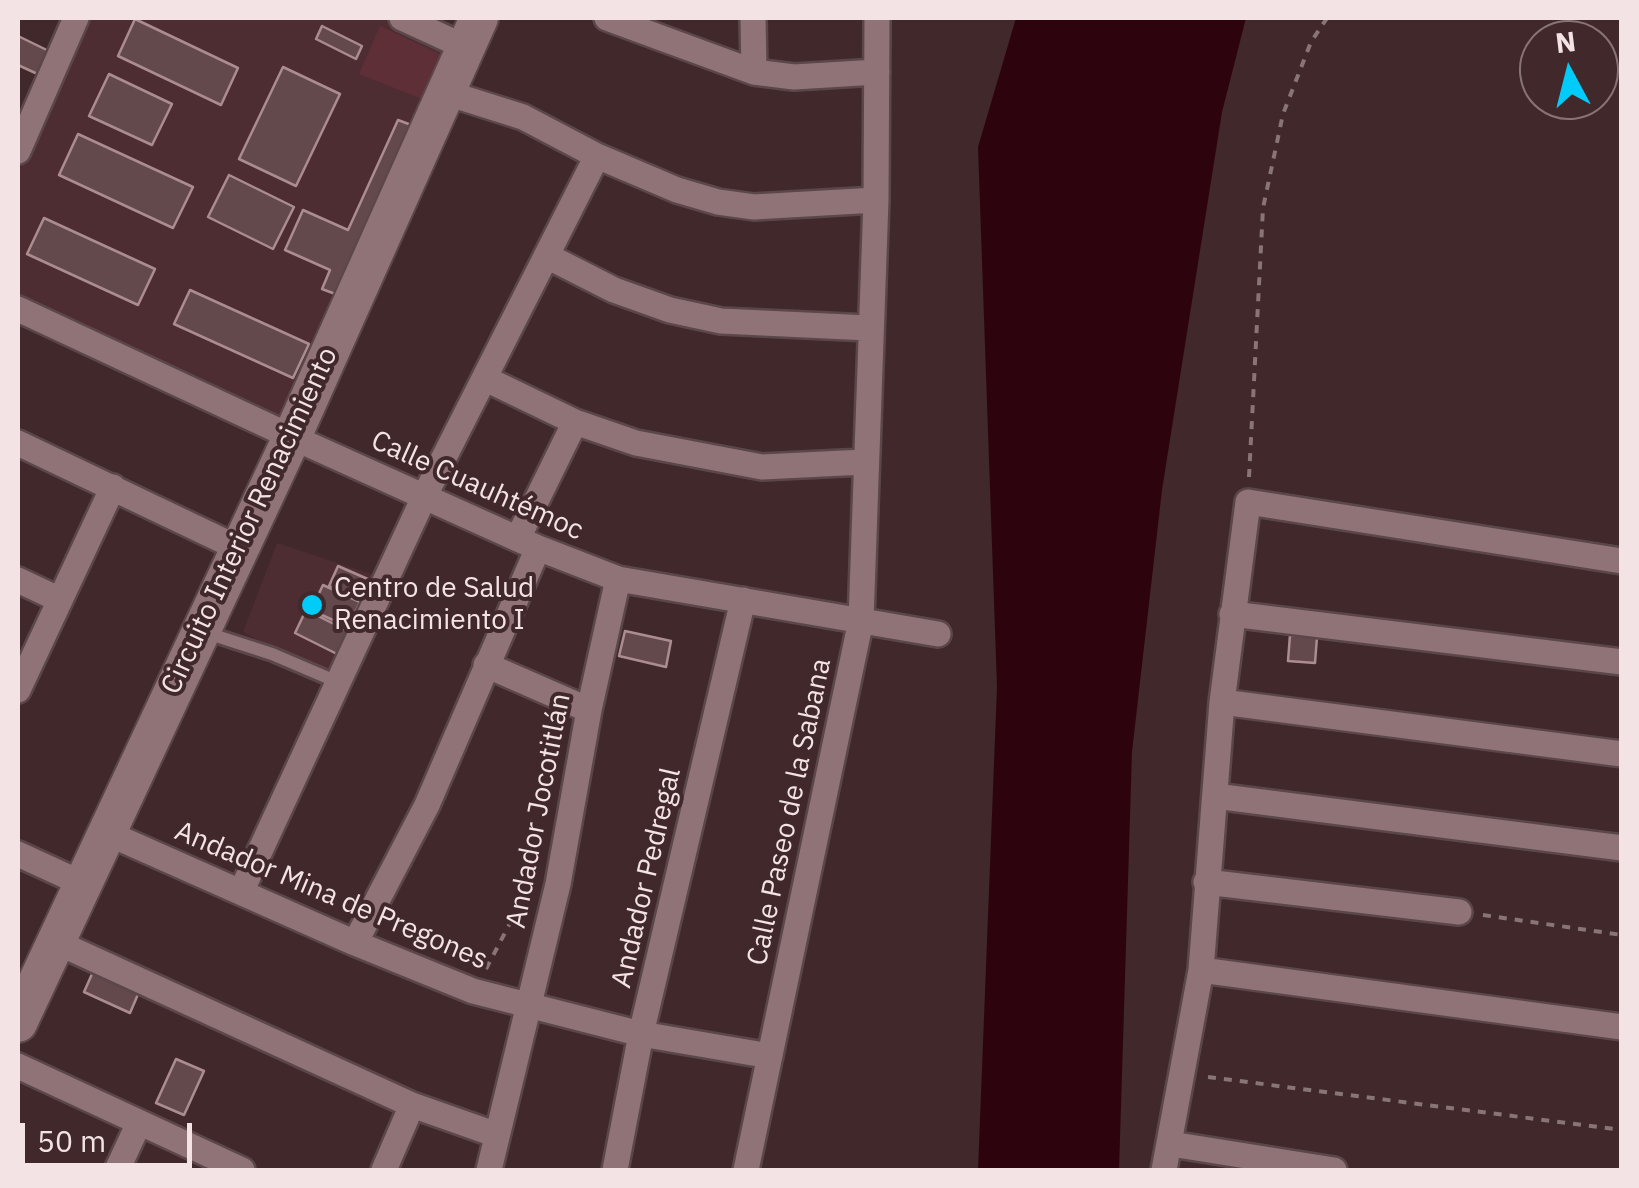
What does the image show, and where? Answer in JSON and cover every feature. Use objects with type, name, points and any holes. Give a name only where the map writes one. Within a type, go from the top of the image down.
[{"type":"main road","name":"Circuito Interior Renacimiento","points":[[21,1005],[292,438],[472,32]]},
{"type":"street","points":[[18,151],[76,18]]},
{"type":"street","points":[[402,18],[472,32]]},
{"type":"street","points":[[607,18],[648,24],[754,72],[794,77],[877,72]]},
{"type":"street","points":[[753,18],[754,72]]},
{"type":"street","name":"Calle Paseo de la Sabana","points":[[746,1170],[860,620],[868,328],[876,200],[877,18]]},
{"type":"street","points":[[444,92],[523,117],[598,156],[678,190],[718,202],[754,207],[876,200]]},
{"type":"street","points":[[242,892],[425,494],[598,156]]},
{"type":"street","points":[[548,257],[614,290],[720,322],[868,328]]},
{"type":"street","name":"Calle Cuauhtémoc","points":[[18,309],[292,438],[618,579],[938,634]]},
{"type":"street","points":[[486,380],[575,422],[636,443],[762,466],[864,462]]},
{"type":"street","points":[[354,943],[427,806],[486,664],[575,422]]},
{"type":"street","points":[[18,443],[238,548]]},
{"type":"street","points":[[18,690],[113,488]]},
{"type":"street","points":[[1164,1170],[1201,970],[1222,702],[1248,502],[1622,561]]},
{"type":"street","name":"Andador Jocotitlán","points":[[489,1170],[558,884],[588,710],[618,579]]},
{"type":"street","points":[[18,580],[58,599]]},
{"type":"street","name":"Andador Pedregal","points":[[615,1170],[641,1034],[743,600]]},
{"type":"street","points":[[1232,614],[1622,662]]},
{"type":"street","points":[[486,664],[588,710]]},
{"type":"street","points":[[1222,702],[1622,754]]},
{"type":"street","points":[[1215,796],[1622,848]]},
{"type":"street","name":"Andador Mina de Pregones","points":[[105,832],[354,943],[473,991],[641,1034],[770,1056]]},
{"type":"street","points":[[18,854],[81,883]]},
{"type":"street","points":[[1206,882],[1459,912]]},
{"type":"street","points":[[54,942],[412,1105],[496,1135]]},
{"type":"street","points":[[1201,970],[1622,1027]]},
{"type":"street","points":[[18,1066],[242,1170]]},
{"type":"street","points":[[384,1170],[412,1105]]},
{"type":"street","points":[[118,1170],[138,1125]]},
{"type":"street","points":[[1171,1144],[1334,1170]]},
{"type":"lane","points":[[199,630],[272,654],[340,683]]},
{"type":"path","points":[[1248,502],[1263,208],[1282,114],[1311,42],[1327,18]]},
{"type":"path","points":[[473,991],[520,906],[558,884]]},
{"type":"path","points":[[1459,912],[1622,935]]},
{"type":"path","points":[[1183,1073],[1622,1130]]},
{"type":"shaded area","points":[[84,18],[391,18],[450,44],[286,427],[18,297],[18,173]]},
{"type":"shaded area","points":[[1016,18],[1246,18],[1222,112],[1162,490],[1132,752],[1119,1170],[978,1170],[997,687],[978,147]]},
{"type":"shaded area","points":[[380,26],[442,55],[422,99],[359,74]]},
{"type":"shaded area","name":"Centro de Salud Renacimiento I","points":[[277,543],[383,578],[335,680],[243,632]]},
{"type":"building","points":[[135,19],[238,68],[221,105],[118,56]]},
{"type":"building","points":[[322,26],[362,46],[356,59],[316,39]]},
{"type":"building","points":[[18,36],[55,54],[44,77],[18,65]]},
{"type":"building","points":[[283,67],[340,94],[296,186],[239,159]]},
{"type":"building","points":[[109,74],[172,104],[152,145],[89,116]]},
{"type":"building","points":[[398,120],[414,126],[338,295],[322,289],[330,270],[285,250],[303,210],[348,230]]},
{"type":"building","points":[[78,134],[193,187],[173,228],[59,175]]},
{"type":"building","points":[[229,175],[294,207],[273,249],[208,217]]},
{"type":"building","points":[[44,218],[155,269],[138,305],[27,254]]},
{"type":"building","points":[[190,290],[309,344],[293,378],[174,324]]},
{"type":"building","points":[[338,566],[370,580],[361,600],[329,586]]},
{"type":"building","points":[[323,585],[360,602],[348,627],[311,610]]},
{"type":"building","points":[[306,610],[354,634],[343,657],[295,633]]},
{"type":"building","points":[[625,631],[671,641],[666,667],[619,656]]},
{"type":"building","points":[[1290,635],[1317,637],[1315,663],[1288,661]]},
{"type":"building","points":[[96,965],[142,985],[130,1013],[84,992]]},
{"type":"building","points":[[176,1059],[204,1071],[184,1115],[156,1103]]},
{"type":"place","name":"Centro de Salud Renacimiento I","points":[[312,605]]}]
